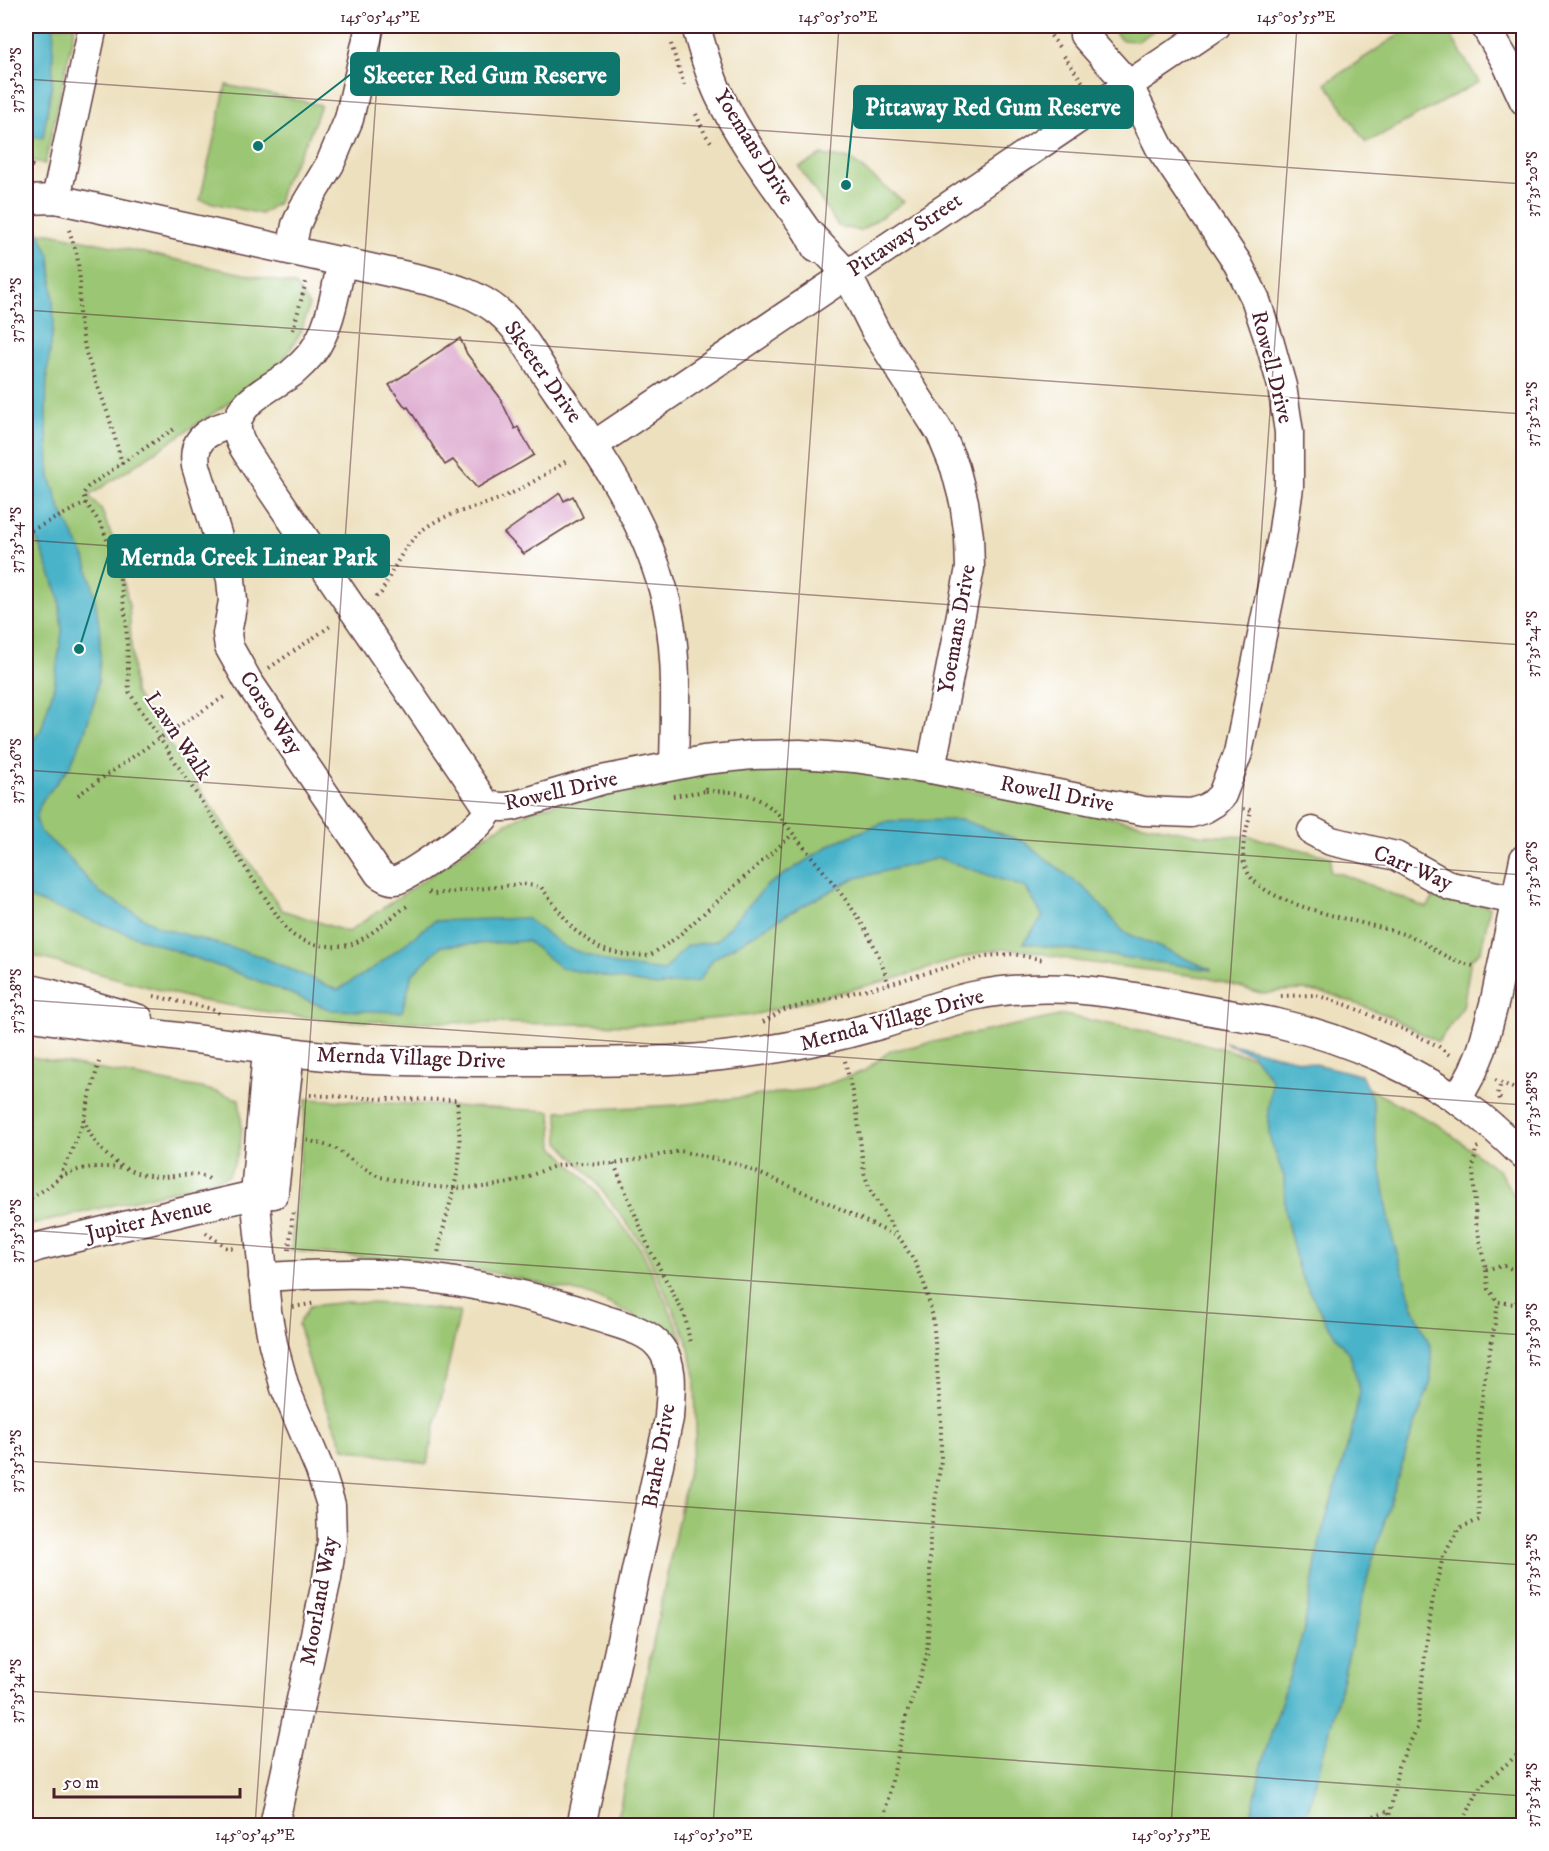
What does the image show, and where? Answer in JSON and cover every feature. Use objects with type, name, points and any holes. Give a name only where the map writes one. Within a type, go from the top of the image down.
[{"type":"street","points":[[56,199],[93,26]]},
{"type":"street","points":[[298,252],[313,219],[315,188],[330,164],[349,119],[370,26]]},
{"type":"street","name":"Yoemans Drive","points":[[696,26],[705,61],[719,96],[741,134],[876,332],[941,434],[955,468],[964,502],[969,537],[970,568],[932,769]]},
{"type":"street","name":"Pittaway Street","points":[[594,445],[1216,26]]},
{"type":"street","points":[[1485,26],[1506,62],[1524,101]]},
{"type":"street","name":"Rowell Drive","points":[[237,422],[241,442],[256,467],[485,803],[492,807],[513,806],[602,780],[704,760],[752,755],[800,754],[854,758],[932,769],[1144,811],[1191,813],[1204,810],[1222,795],[1238,753],[1282,537],[1288,487],[1289,432],[1282,386],[1255,298],[1238,264],[1081,30]]},
{"type":"street","name":"Skeeter Drive","points":[[26,182],[56,199]]},
{"type":"street","name":"Skeeter Drive","points":[[26,200],[56,199],[458,288],[481,298],[502,314],[594,445],[632,509],[651,551],[664,591],[674,663],[675,765]]},
{"type":"street","points":[[237,422],[246,406],[293,372],[311,354],[322,337],[332,307],[342,261]]},
{"type":"street","name":"Corso Way","points":[[237,422],[208,432],[196,447],[194,456],[231,579],[233,602],[227,634],[229,647],[248,681],[379,874],[388,880],[396,880],[415,870],[473,830],[492,807]]},
{"type":"street","name":"Carr Way","points":[[1312,831],[1331,841],[1396,856],[1517,921]]},
{"type":"street","points":[[1448,1094],[1465,1066],[1482,1049],[1517,921],[1524,859]]},
{"type":"street","name":"Mernda Village Drive","points":[[26,988],[225,1031],[279,1052],[357,1059],[470,1062],[625,1062],[714,1058],[759,1052],[839,1036],[974,996],[1059,987],[1107,992],[1280,1024],[1326,1037],[1366,1052],[1410,1072],[1448,1094],[1482,1117],[1524,1156]]},
{"type":"street","name":"Mernda Village Drive","points":[[26,1016],[109,1029],[225,1031]]},
{"type":"street","name":"Moorland Way","points":[[274,1826],[327,1578],[332,1540],[331,1505],[320,1470],[285,1388],[273,1344],[277,1276],[274,1200],[279,1052]]},
{"type":"street","name":"Jupiter Avenue","points":[[26,1251],[219,1203],[274,1200]]},
{"type":"street","name":"Brahe Drive","points":[[277,1276],[320,1274],[434,1279],[508,1291],[548,1301],[630,1328],[653,1338],[663,1350],[670,1368],[669,1418],[581,1826]]},
{"type":"path","points":[[80,232],[69,230],[77,254],[80,280],[79,316],[86,352],[109,417],[122,463]]},
{"type":"path","points":[[290,339],[306,282],[295,279]]},
{"type":"path","points":[[26,532],[86,503],[83,494],[88,487],[180,425]]},
{"type":"path","name":"Lawn Walk","points":[[86,503],[102,526],[119,573],[126,619],[129,692],[292,935],[310,943],[327,946],[352,944],[411,903]]},
{"type":"path","points":[[78,795],[160,738]]},
{"type":"path","points":[[706,791],[751,795],[767,804],[779,815],[858,917],[883,964],[888,984]]},
{"type":"path","points":[[426,890],[434,894],[521,884],[541,887],[573,929],[601,949],[626,955],[649,956],[708,912],[793,834]]},
{"type":"path","points":[[761,1023],[783,1010],[888,984],[986,956],[1013,954],[1053,962]]},
{"type":"path","points":[[1279,996],[1287,994],[1316,996],[1347,1005],[1438,1046],[1465,1066],[1524,1093]]},
{"type":"path","points":[[151,995],[212,1009],[225,1031]]},
{"type":"path","points":[[59,1178],[84,1119],[100,1058]]},
{"type":"path","points":[[1500,1082],[1498,1094],[1507,1113],[1495,1130],[1476,1148],[1473,1169],[1476,1223],[1488,1289],[1498,1302],[1515,1304],[1524,1290]]},
{"type":"path","points":[[304,1094],[385,1099],[457,1100],[459,1153],[453,1188],[441,1233],[434,1279]]},
{"type":"path","points":[[857,1113],[864,1173],[871,1191],[920,1274],[933,1317],[941,1419],[941,1460],[930,1538],[927,1655],[906,1717],[882,1826]]},
{"type":"path","points":[[84,1119],[88,1132],[98,1147],[123,1168]]},
{"type":"path","points":[[300,1140],[335,1148],[380,1178],[453,1188],[485,1187],[510,1183],[555,1166],[577,1163],[614,1164],[680,1151],[737,1164],[900,1238]]},
{"type":"path","points":[[614,1164],[651,1250],[685,1316],[693,1356],[670,1368]]},
{"type":"path","points":[[26,1201],[59,1178],[77,1169],[96,1166],[123,1168],[160,1177],[205,1176],[212,1181],[219,1203]]},
{"type":"path","points":[[274,1200],[289,1251],[277,1276],[292,1307],[328,1302]]},
{"type":"path","points":[[1486,1269],[1503,1266],[1520,1272],[1524,1281]]},
{"type":"path","points":[[1386,1826],[1398,1767],[1417,1728],[1426,1646],[1443,1557],[1459,1528],[1479,1520],[1477,1468],[1482,1398],[1498,1302]]},
{"type":"path","points":[[1461,1826],[1480,1787],[1524,1749]]},
{"type":"path","points":[[1353,1826],[1355,1823],[1391,1809]]},
{"type":"green space","points":[[26,26],[75,26],[45,164],[26,159]]},
{"type":"green space","points":[[1110,26],[1161,26],[1138,41],[1121,40]]},
{"type":"green space","points":[[1412,26],[1445,26],[1479,82],[1366,143],[1326,83]]},
{"type":"green space","points":[[226,85],[321,105],[309,136],[284,182],[278,203],[261,214],[200,200]]},
{"type":"green space","points":[[822,155],[850,159],[904,202],[860,231],[838,226],[799,167]]},
{"type":"green space","points":[[26,233],[51,233],[295,285],[309,305],[302,330],[277,371],[89,496],[101,509],[117,550],[129,606],[134,692],[282,910],[348,932],[492,831],[535,809],[698,770],[848,767],[1200,835],[1252,837],[1331,857],[1330,872],[1342,874],[1427,908],[1437,892],[1490,907],[1481,951],[1471,959],[1463,1007],[1438,1042],[1386,1015],[1330,994],[1303,990],[1264,994],[1204,977],[1076,961],[1029,951],[1003,949],[979,953],[900,977],[753,1015],[646,1025],[338,1021],[197,1000],[26,954]]},
{"type":"green space","points":[[1064,1015],[1194,1041],[1367,1088],[1440,1126],[1499,1171],[1523,1209],[1523,1825],[616,1825],[696,1432],[695,1375],[686,1337],[643,1245],[595,1181],[559,1142],[558,1111],[678,1105],[813,1089],[864,1071],[890,1051]]},
{"type":"green space","points":[[26,1056],[206,1089],[239,1099],[242,1121],[241,1139],[237,1157],[228,1176],[26,1226]]},
{"type":"green space","points":[[306,1099],[551,1111],[553,1146],[589,1183],[641,1249],[683,1339],[591,1295],[454,1264],[291,1251]]},
{"type":"green space","points":[[347,1302],[460,1312],[427,1464],[344,1448],[313,1375],[298,1324],[310,1306]]},
{"type":"water","points":[[26,26],[54,26],[52,83],[43,138],[26,137]]},
{"type":"water","points":[[26,227],[37,228],[50,255],[54,322],[47,373],[46,416],[50,477],[60,508],[85,558],[94,591],[100,632],[100,661],[96,696],[84,734],[70,766],[41,802],[36,819],[40,831],[66,855],[99,892],[161,928],[257,955],[338,990],[378,965],[434,921],[526,918],[565,947],[616,965],[664,971],[686,946],[716,941],[766,886],[835,842],[888,821],[962,820],[1024,842],[1089,892],[1124,932],[1212,970],[1023,943],[1043,917],[1026,888],[939,858],[853,879],[788,914],[713,959],[699,981],[656,986],[561,968],[527,941],[441,946],[412,975],[402,1012],[331,1010],[251,978],[26,897],[26,749],[41,730],[54,686],[62,631],[59,597],[26,517]]},
{"type":"water","points":[[1223,1042],[1361,1075],[1373,1101],[1376,1139],[1392,1236],[1413,1307],[1431,1348],[1431,1381],[1410,1439],[1370,1568],[1304,1825],[1249,1825],[1264,1756],[1303,1633],[1321,1536],[1351,1434],[1360,1391],[1350,1355],[1327,1324],[1299,1272],[1285,1213],[1284,1177],[1269,1136],[1268,1111],[1272,1080],[1252,1054]]},
{"type":"building","points":[[460,338],[467,354],[499,396],[515,429],[518,427],[534,455],[477,488],[453,460],[445,465],[408,407],[406,408],[389,385]]},
{"type":"building","points":[[560,493],[564,501],[573,496],[583,517],[524,554],[504,533]]},
{"type":"place","name":"Skeeter Red Gum Reserve","points":[[258,146]]},
{"type":"place","name":"Pittaway Red Gum Reserve","points":[[846,185]]},
{"type":"place","name":"Mernda Creek Linear Park","points":[[79,649]]}]
